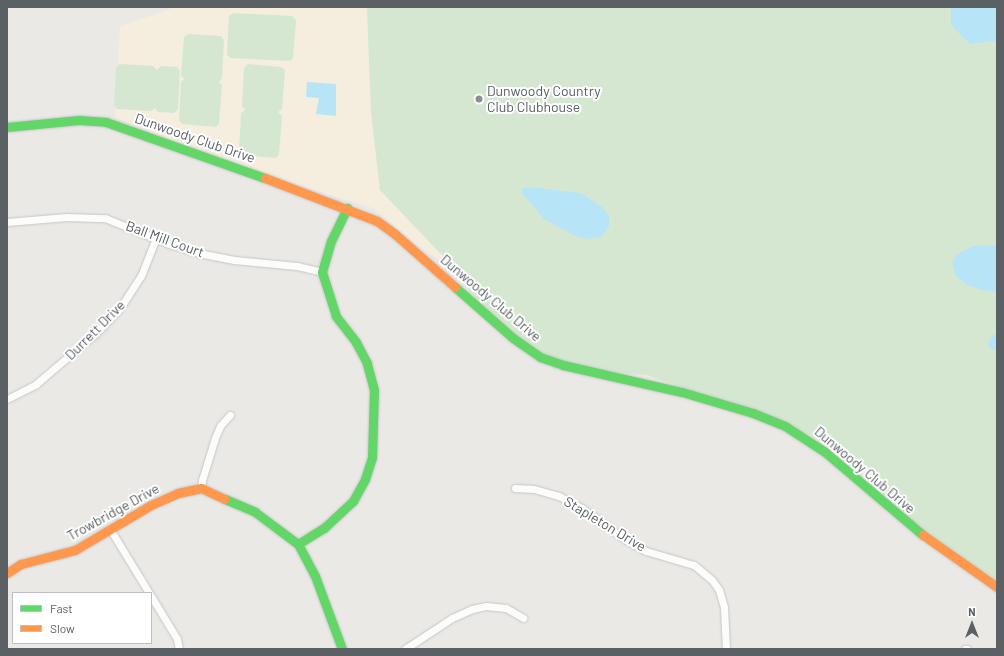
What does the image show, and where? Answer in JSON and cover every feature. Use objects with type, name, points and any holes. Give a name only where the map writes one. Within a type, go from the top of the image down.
[{"type":"street","name":"Dunwoody Club Drive","points":[[7,128],[79,120],[106,122],[347,208],[377,221],[395,234],[513,338],[540,356],[563,365],[642,382],[753,413],[785,426],[806,438],[825,452],[927,538],[997,587]]},
{"type":"street","points":[[298,544],[324,528],[341,514],[353,500],[365,479],[372,457],[374,437],[374,390],[367,363],[356,342],[336,316],[322,272],[331,241],[347,208]]},
{"type":"street","name":"Ball Mill Court","points":[[7,222],[67,217],[105,218],[183,249],[210,256],[234,260],[282,263],[322,272]]},
{"type":"street","name":"Durrett Drive","points":[[7,399],[41,380],[96,333],[120,308],[141,276],[156,238]]},
{"type":"street","points":[[230,415],[220,426],[215,438],[201,488],[255,512],[298,544],[315,576],[342,649]]},
{"type":"street","name":"Trowbridge Drive","points":[[7,573],[21,564],[75,550],[151,505],[178,493],[201,488]]},
{"type":"street","name":"Stapleton Drive","points":[[515,488],[534,489],[559,496],[582,508],[626,540],[646,550],[694,565],[712,580],[719,590],[724,607],[726,649]]},
{"type":"street","points":[[110,529],[148,592]]},
{"type":"street","points":[[152,598],[177,638],[179,649]]},
{"type":"street","points":[[405,649],[452,618],[472,609],[486,606],[506,608],[523,618]]},
{"type":"shaded area","points":[[176,7],[367,7],[371,112],[380,190],[459,273],[410,240],[373,208],[217,160],[115,117],[120,26]]},
{"type":"green space","points":[[367,7],[997,7],[997,582],[986,573],[899,519],[867,471],[809,434],[647,375],[556,369],[485,316],[459,273],[380,190],[371,112]]},
{"type":"green space","points":[[233,13],[292,16],[296,20],[293,58],[290,61],[230,58],[227,54],[229,16]]},
{"type":"green space","points":[[188,34],[221,36],[224,40],[222,78],[219,82],[222,85],[219,123],[216,127],[182,124],[179,120],[181,82],[184,79],[181,75],[184,37]]},
{"type":"green space","points":[[120,64],[153,66],[157,70],[161,66],[177,67],[180,71],[178,109],[174,113],[158,112],[155,108],[151,111],[117,109],[114,105],[116,67]]},
{"type":"green space","points":[[248,64],[281,67],[285,70],[282,109],[278,112],[282,116],[279,154],[276,158],[242,155],[239,151],[241,113],[245,110],[242,106],[244,68]]},
{"type":"water","points":[[951,7],[997,7],[997,41],[971,44],[962,37],[951,24]]},
{"type":"water","points":[[307,82],[336,84],[336,116],[316,114],[319,98],[306,97]]},
{"type":"water","points":[[529,187],[581,193],[602,207],[609,216],[609,226],[601,237],[587,239],[577,237],[544,219],[522,193],[522,188]]},
{"type":"water","points":[[997,245],[997,292],[982,290],[967,285],[956,276],[952,264],[957,254],[973,246]]},
{"type":"water","points":[[997,334],[997,351],[989,348],[988,342],[993,335]]},
{"type":"traffic: fast","points":[[7,127],[79,120],[106,122],[265,178]]},
{"type":"traffic: fast","points":[[298,544],[324,528],[353,501],[365,479],[372,457],[374,390],[367,363],[356,342],[336,316],[322,272],[331,241],[347,208]]},
{"type":"traffic: fast","points":[[455,287],[513,338],[540,357],[563,365],[682,392],[753,413],[785,426],[825,452],[923,535]]},
{"type":"traffic: fast","points":[[225,499],[255,512],[298,544],[315,576],[342,649]]},
{"type":"traffic: slow","points":[[265,178],[377,221],[395,234],[455,287]]},
{"type":"traffic: slow","points":[[7,573],[21,564],[75,550],[151,505],[178,493],[201,488],[225,499]]},
{"type":"traffic: slow","points":[[923,535],[997,587]]},
{"type":"place","name":"Dunwoody Country Club Clubhouse","points":[[479,99]]}]
